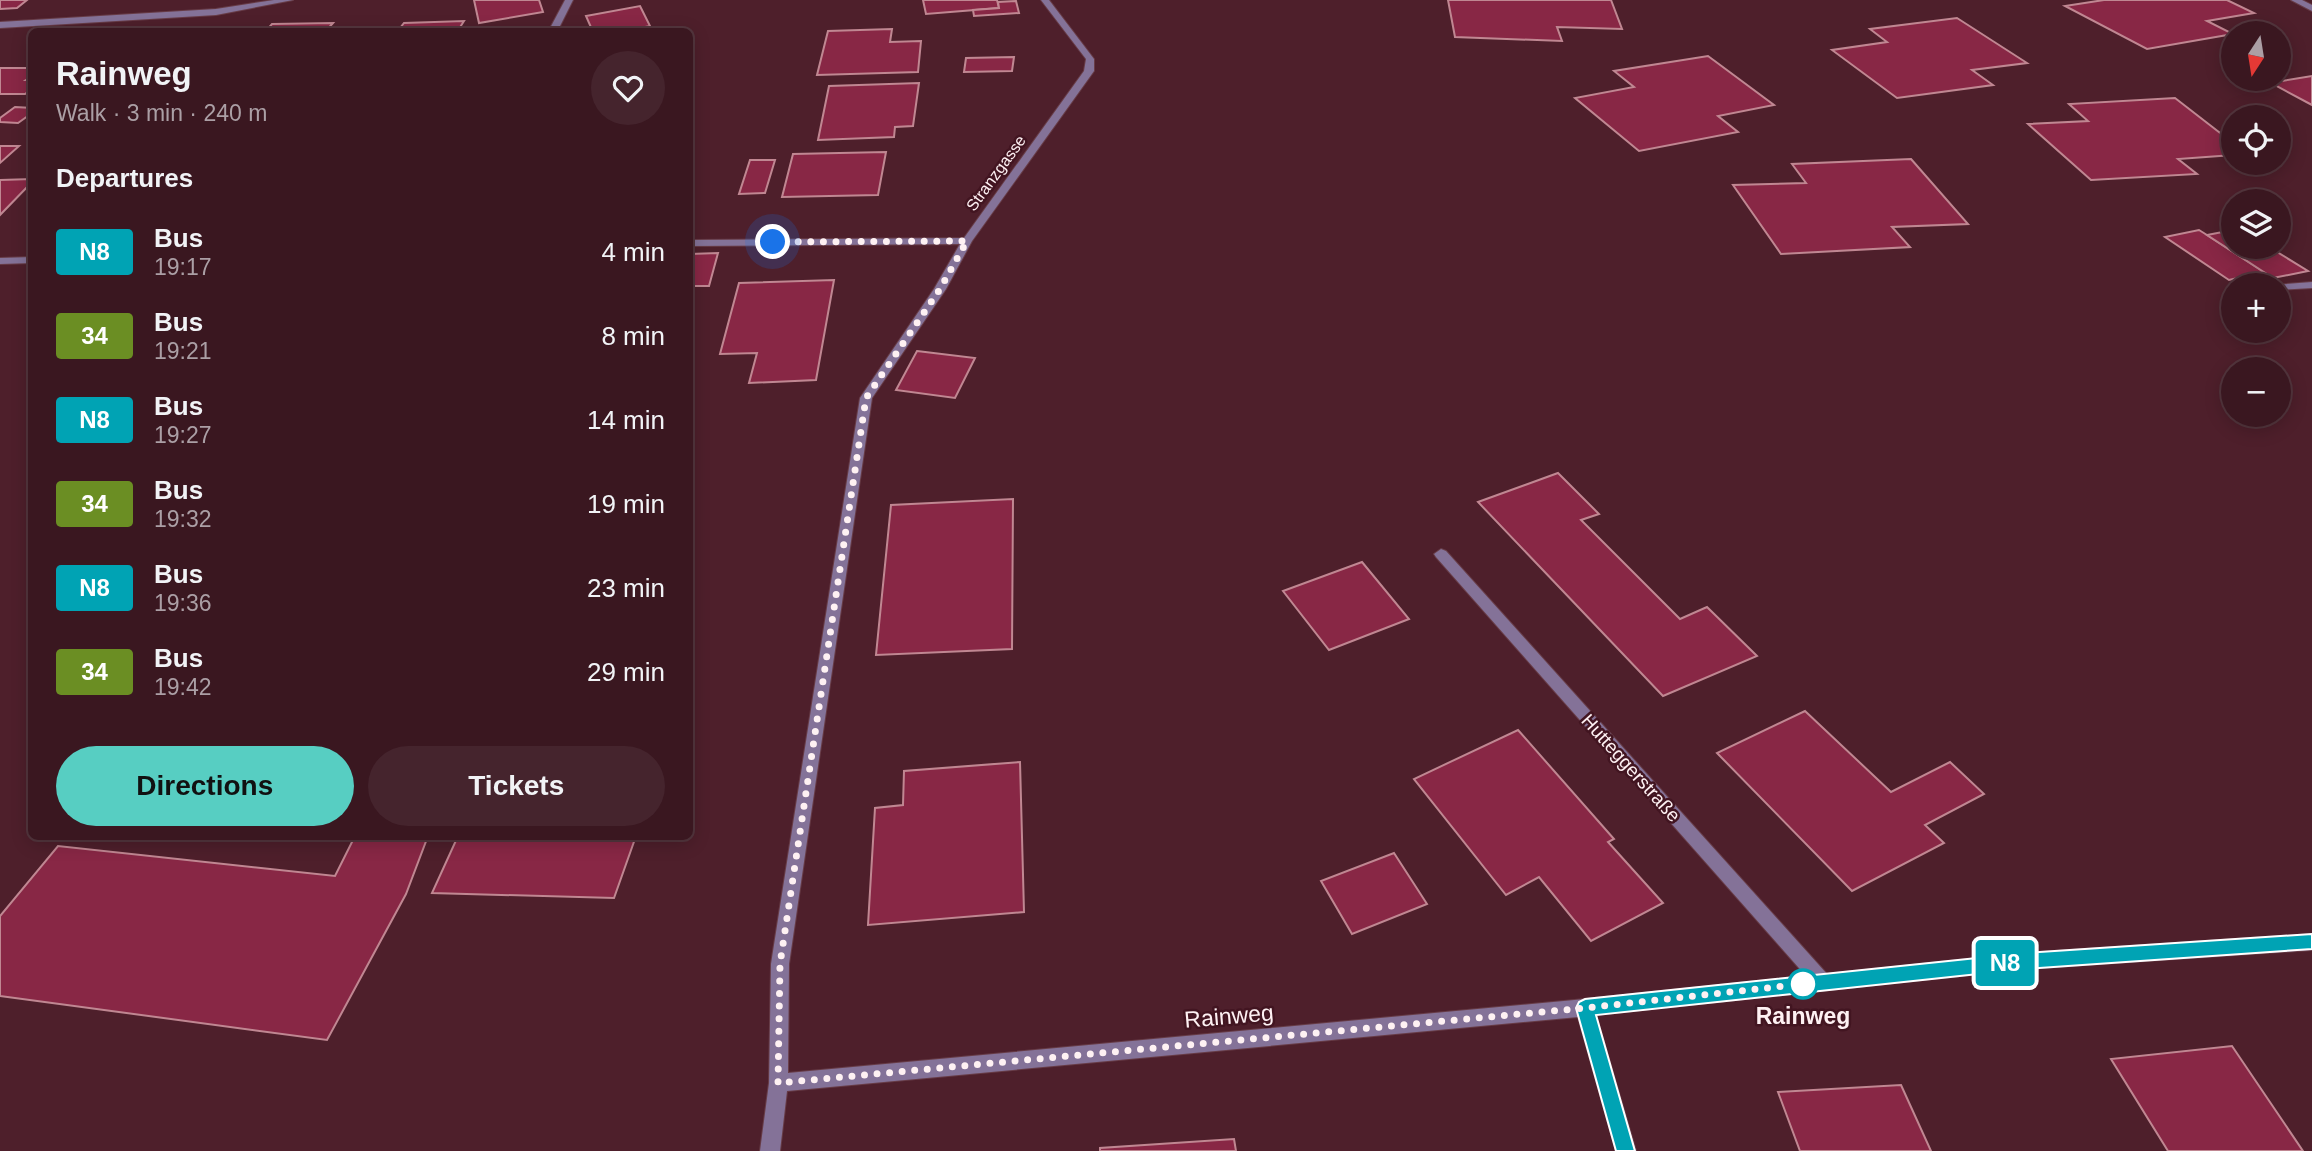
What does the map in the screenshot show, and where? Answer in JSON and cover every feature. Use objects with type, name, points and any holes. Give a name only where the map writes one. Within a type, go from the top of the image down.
[{"type":"street","points":[[214,0],[216,12]]},
{"type":"street","points":[[0,26],[216,12],[289,0]]},
{"type":"street","points":[[554,28],[569,0]]},
{"type":"street","name":"Stranzgasse","points":[[693,243],[967,241],[1089,71],[1090,59],[1045,0]]},
{"type":"street","points":[[2295,0],[2312,8]]},
{"type":"street","points":[[770,1151],[778,1083],[780,964],[866,398],[940,289],[967,241]]},
{"type":"street","points":[[0,261],[28,260]]},
{"type":"street","points":[[2291,286],[2312,285]]},
{"type":"street","name":"Hutteggerstraße","points":[[1441,554],[1822,981]]},
{"type":"street","name":"Rainweg","points":[[778,1083],[1585,1008],[2025,961],[2312,942]]},
{"type":"street","points":[[1585,1008],[1626,1151]]},
{"type":"building","points":[[0,0],[27,0],[17,8],[0,9]]},
{"type":"building","points":[[474,0],[539,0],[543,12],[479,23]]},
{"type":"building","points":[[923,0],[997,0],[999,8],[926,14]]},
{"type":"building","points":[[1448,0],[1611,0],[1622,29],[1557,27],[1562,41],[1455,37]]},
{"type":"building","points":[[2104,0],[2227,0],[2254,13],[2207,21],[2221,28],[2221,36],[2147,49],[2065,6]]},
{"type":"building","points":[[1016,1],[1019,13],[974,16],[973,10],[999,8],[998,2]]},
{"type":"building","points":[[640,6],[650,26],[591,28],[586,16]]},
{"type":"building","points":[[1957,18],[2027,63],[1972,70],[1993,85],[1897,98],[1832,50],[1887,42],[1870,29]]},
{"type":"building","points":[[464,21],[460,28],[400,28],[404,23]]},
{"type":"building","points":[[333,23],[329,28],[268,28],[272,24]]},
{"type":"building","points":[[892,29],[890,42],[921,41],[918,72],[817,75],[828,31]]},
{"type":"building","points":[[1708,56],[1774,105],[1718,116],[1738,132],[1639,151],[1575,98],[1634,87],[1614,71]]},
{"type":"building","points":[[1014,57],[1012,71],[964,72],[966,58]]},
{"type":"building","points":[[0,68],[28,68],[28,92],[0,94]]},
{"type":"building","points":[[2312,76],[2312,105],[2286,91],[2291,91],[2291,80]]},
{"type":"building","points":[[919,83],[913,126],[895,127],[894,137],[818,140],[829,86]]},
{"type":"building","points":[[2175,98],[2221,134],[2221,156],[2178,159],[2197,174],[2091,180],[2028,124],[2088,121],[2069,104]]},
{"type":"building","points":[[15,107],[28,108],[28,116],[18,123],[0,122],[0,118]]},
{"type":"building","points":[[0,146],[19,146],[0,163]]},
{"type":"building","points":[[886,152],[878,195],[782,197],[793,154]]},
{"type":"building","points":[[1911,159],[1968,224],[1892,227],[1910,247],[1781,254],[1733,185],[1806,183],[1792,164]]},
{"type":"building","points":[[750,160],[775,160],[765,193],[739,194]]},
{"type":"building","points":[[28,179],[28,186],[0,215],[0,180]]},
{"type":"building","points":[[2199,230],[2221,244],[2221,259],[2244,259],[2264,272],[2221,275],[2165,237]]},
{"type":"building","points":[[2221,232],[2221,244],[2207,235]]},
{"type":"building","points":[[718,253],[709,286],[693,286],[693,254]]},
{"type":"building","points":[[2244,259],[2288,259],[2308,271],[2291,274],[2265,273]]},
{"type":"building","points":[[834,280],[816,380],[749,383],[757,353],[720,354],[739,283]]},
{"type":"building","points":[[917,351],[975,358],[955,398],[896,390]]},
{"type":"building","points":[[1558,473],[1599,514],[1581,520],[1680,619],[1707,607],[1757,656],[1663,696],[1478,502]]},
{"type":"building","points":[[1013,499],[1012,649],[876,655],[891,505]]},
{"type":"building","points":[[1362,562],[1409,619],[1329,650],[1283,591]]},
{"type":"building","points":[[1805,711],[1891,792],[1950,762],[1984,794],[1925,825],[1944,843],[1852,891],[1717,753]]},
{"type":"building","points":[[1518,730],[1614,839],[1608,842],[1663,903],[1591,941],[1539,877],[1506,895],[1414,779]]},
{"type":"building","points":[[1020,762],[1024,912],[868,925],[875,808],[903,805],[904,771]]},
{"type":"building","points":[[353,840],[426,840],[406,894],[327,1040],[0,996],[0,916],[58,846],[335,876]]},
{"type":"building","points":[[456,840],[635,840],[614,898],[432,893]]},
{"type":"building","points":[[1394,853],[1427,904],[1352,934],[1321,881]]},
{"type":"building","points":[[2232,1046],[2303,1151],[2168,1151],[2111,1059]]},
{"type":"building","points":[[1901,1085],[1931,1151],[1800,1151],[1778,1092]]},
{"type":"building","points":[[1234,1139],[1236,1151],[1100,1151],[1100,1148]]},
{"type":"bus line","name":"N8","points":[[1626,1151],[1585,1008],[2025,961],[2312,942]]},
{"type":"place","name":"Rainweg","points":[[1803,984]]},
{"type":"route","points":[[773,242],[967,241],[940,289],[866,398],[780,964],[778,1083],[1585,1008],[1803,984]]}]
